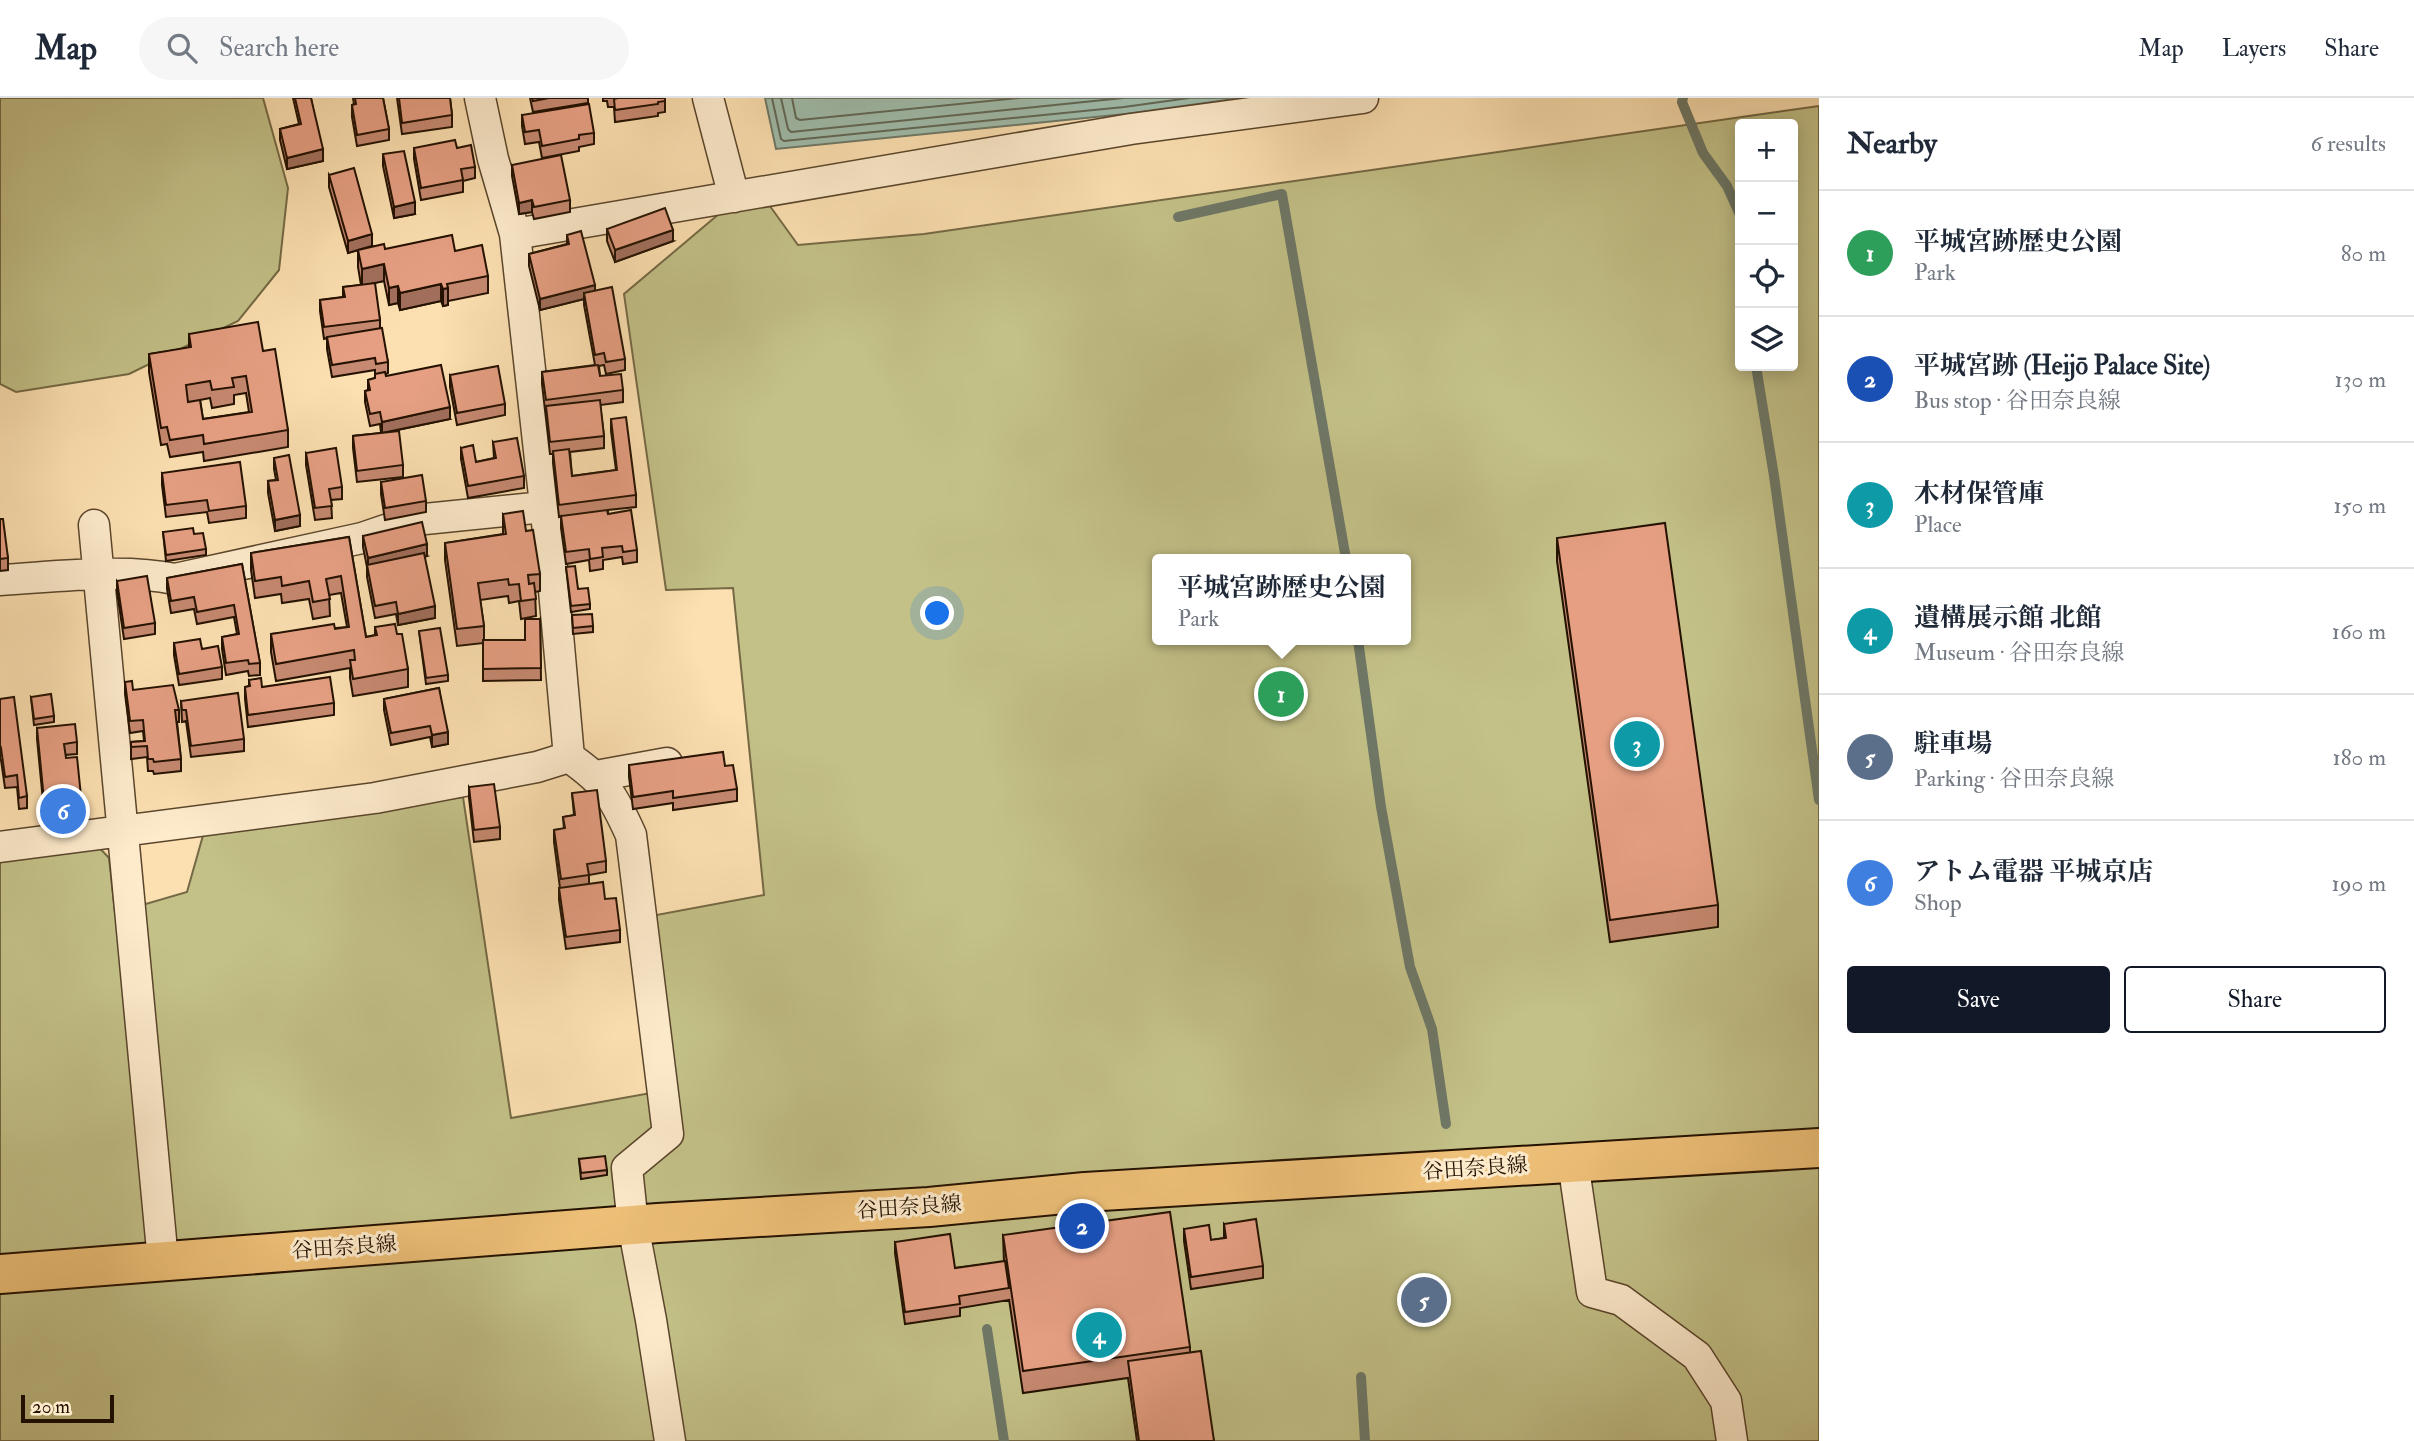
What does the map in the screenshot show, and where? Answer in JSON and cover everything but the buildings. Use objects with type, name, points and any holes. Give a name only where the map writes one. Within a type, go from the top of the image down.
[{"type":"main road","name":"谷田奈良線","points":[[0,1274],[633,1225],[929,1207],[1084,1192],[1819,1148]]},
{"type":"street","points":[[480,98],[493,159],[515,234],[552,568],[569,757],[596,776],[615,800],[631,835],[668,1134],[627,1168],[633,1225],[652,1320],[670,1441]]},
{"type":"street","points":[[708,98],[734,197]]},
{"type":"street","points":[[515,234],[1131,129],[1363,98]]},
{"type":"street","points":[[0,580],[99,575],[175,579],[362,538],[415,520],[544,507]]},
{"type":"street","points":[[94,525],[163,1261]]},
{"type":"street","points":[[0,847],[375,798],[537,767],[569,757]]},
{"type":"street","points":[[596,776],[699,758]]},
{"type":"street","points":[[1573,1162],[1592,1292],[1621,1300],[1697,1356],[1726,1401],[1732,1441]]},
{"type":"shaded area","points":[[0,98],[263,98],[288,188],[279,270],[238,321],[129,374],[16,392],[0,384]]},
{"type":"shaded area","points":[[1819,106],[1819,1441],[0,1441],[0,855],[95,843],[109,858],[115,913],[187,892],[204,832],[463,797],[511,1118],[668,1090],[651,916],[764,895],[733,588],[666,590],[624,294],[726,208],[767,202],[798,245],[924,234]]},
{"type":"water","points":[[765,98],[1241,98],[1125,114],[776,149]]},
{"type":"waterway","points":[[1683,98],[1682,102],[1703,153],[1727,186],[1735,204]]},
{"type":"waterway","points":[[1178,217],[1282,194],[1345,554]]},
{"type":"waterway","points":[[1757,371],[1819,800]]},
{"type":"waterway","points":[[1359,645],[1381,807],[1410,967],[1432,1029],[1446,1124]]},
{"type":"waterway","points":[[987,1329],[1004,1441]]},
{"type":"waterway","points":[[1361,1377],[1365,1441]]},
{"type":"place","name":"平城宮跡歴史公園","points":[[1281,694]]},
{"type":"place","name":"木材保管庫","points":[[1637,744]]},
{"type":"place","name":"アトム電器 平城京店","points":[[63,811]]},
{"type":"place","name":"平城宮跡 (Heijō Palace Site)","points":[[1082,1226]]},
{"type":"place","name":"駐車場","points":[[1424,1300]]},
{"type":"place","name":"遺構展示館 北館","points":[[1099,1335]]}]
